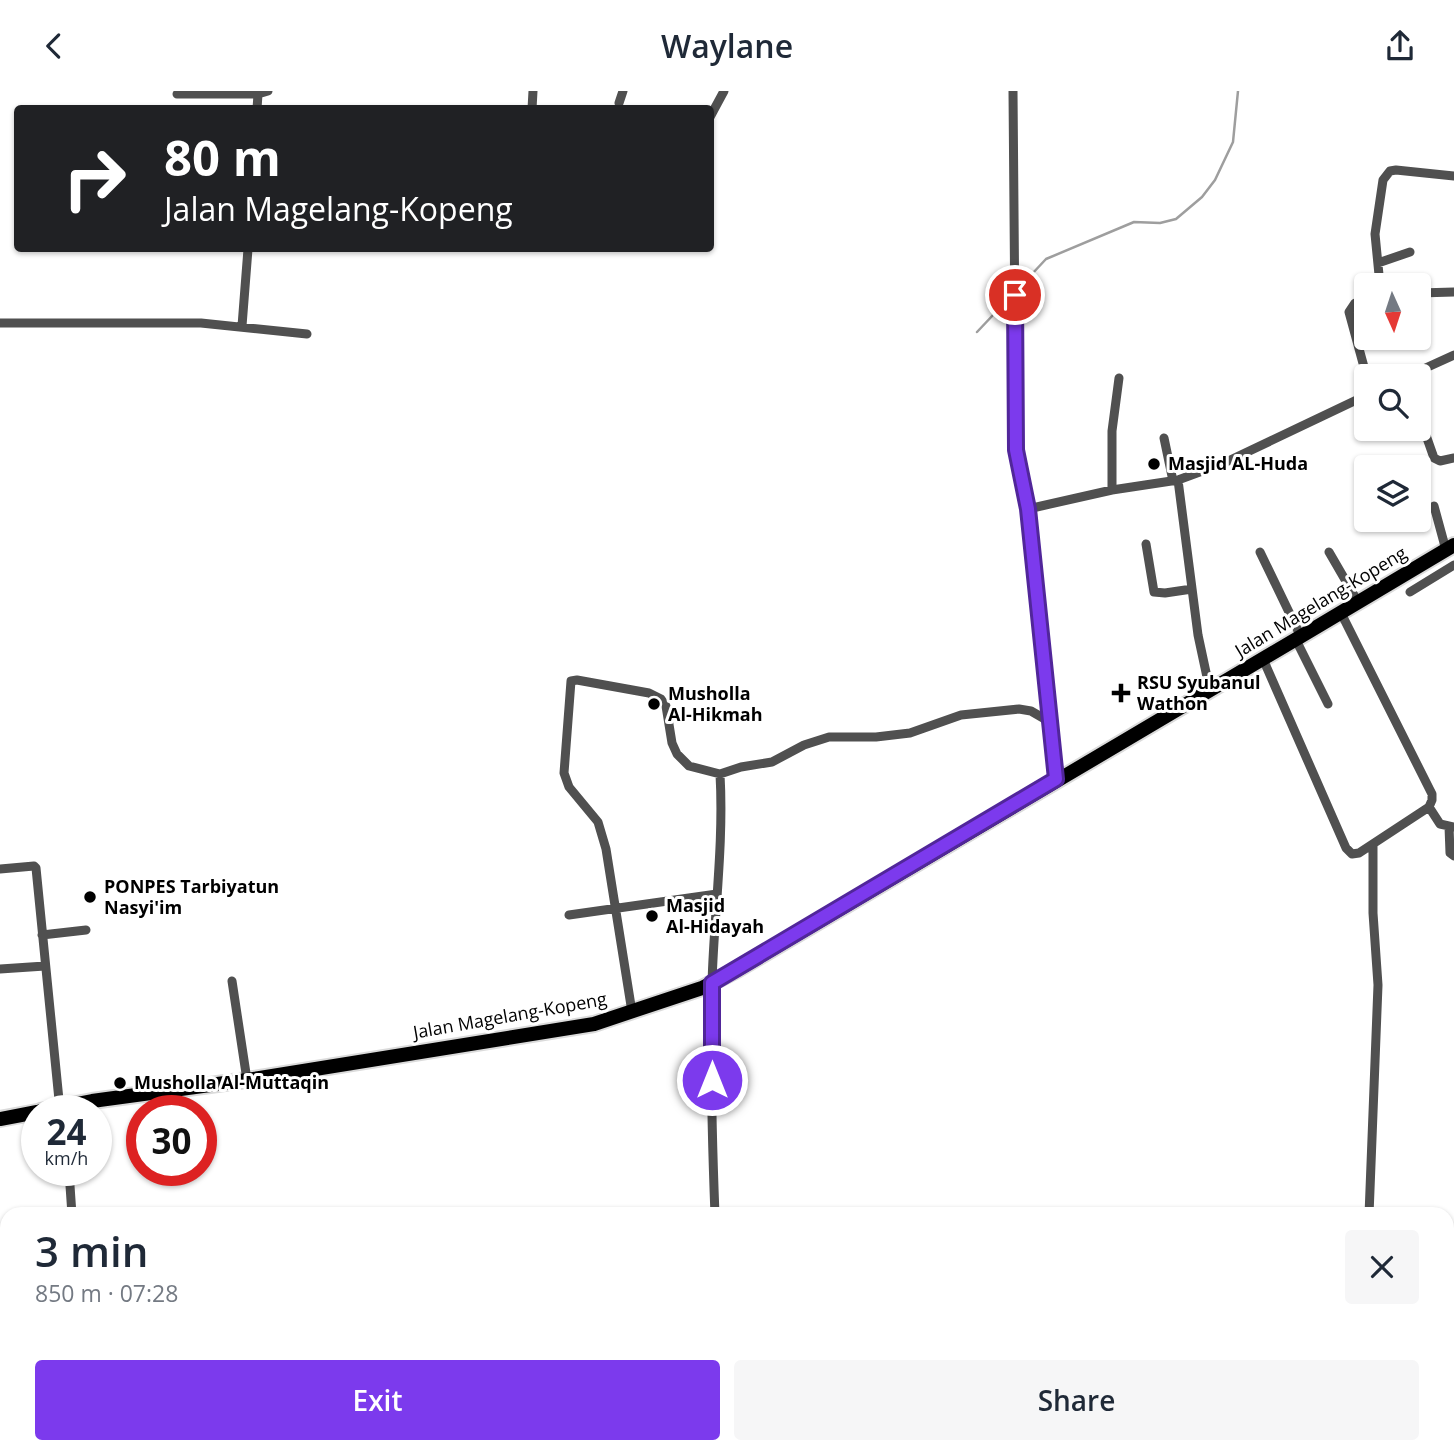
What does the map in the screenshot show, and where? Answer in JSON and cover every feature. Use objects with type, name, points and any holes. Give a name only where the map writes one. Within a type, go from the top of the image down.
[{"type":"main road","name":"Jalan Magelang-Kopeng","points":[[112,1101],[594,1024],[712,983],[1450,548]]},
{"type":"main road","name":"Jalan Magelang-Kopeng","points":[[0,1115],[21,1113]]},
{"type":"street","points":[[619,103],[622,91]]},
{"type":"street","points":[[714,110],[724,91]]},
{"type":"street","points":[[1013,91],[1016,450],[1028,509],[1056,779]]},
{"type":"street","points":[[177,94],[263,92]]},
{"type":"street","points":[[1379,273],[1376,226],[1385,175],[1396,170],[1454,176]]},
{"type":"street","points":[[242,326],[248,252]]},
{"type":"street","points":[[1378,263],[1410,252]]},
{"type":"street","points":[[1432,293],[1454,292]]},
{"type":"street","points":[[1354,304],[1349,311],[1354,330]]},
{"type":"street","points":[[0,323],[201,323],[307,334]]},
{"type":"street","points":[[1431,366],[1454,355]]},
{"type":"street","points":[[1112,490],[1112,431],[1119,378]]},
{"type":"street","points":[[1028,509],[1112,490],[1175,480],[1224,463],[1354,401]]},
{"type":"street","points":[[1164,438],[1175,480],[1198,635],[1210,691]]},
{"type":"street","points":[[1428,441],[1434,459],[1440,461],[1454,458]]},
{"type":"street","points":[[1434,506],[1450,548]]},
{"type":"street","points":[[1146,544],[1154,592],[1192,589]]},
{"type":"street","points":[[1260,552],[1328,704]]},
{"type":"street","points":[[1329,552],[1358,602]]},
{"type":"street","points":[[1410,592],[1454,565]]},
{"type":"street","points":[[1263,659],[1346,848],[1356,855],[1429,807],[1432,794],[1341,613]]},
{"type":"street","points":[[632,1012],[606,849],[598,822],[569,787],[564,773],[571,681],[649,693],[661,699],[666,706],[672,743],[677,754],[689,766],[720,774],[772,762],[804,745],[829,737],[876,737],[910,733],[961,715],[1019,709],[1031,711],[1051,722]]},
{"type":"street","points":[[715,1207],[712,983],[722,805],[720,774]]},
{"type":"street","points":[[1429,807],[1440,824],[1452,827],[1450,853],[1454,856]]},
{"type":"street","points":[[1369,1207],[1377,985],[1373,844]]},
{"type":"street","points":[[0,869],[35,866],[59,1095]]},
{"type":"street","points":[[569,915],[717,894]]},
{"type":"street","points":[[42,935],[86,930]]},
{"type":"street","points":[[0,969],[45,966]]},
{"type":"street","points":[[232,981],[247,1080]]},
{"type":"street","points":[[69,1186],[71,1207]]},
{"type":"waterway","points":[[1018,289],[1046,259],[1134,222],[1160,223],[1176,219],[1202,197],[1215,180],[1233,142],[1238,91]]},
{"type":"waterway","points":[[977,332],[1011,296]]},
{"type":"place","name":"Masjid AL-Huda","points":[[1154,464]]},
{"type":"place","name":"RSU Syubanul Wathon","points":[[1121,693]]},
{"type":"place","name":"Musholla Al-Hikmah","points":[[654,704]]},
{"type":"place","name":"PONPES Tarbiyatun Nasyi'im","points":[[90,897]]},
{"type":"place","name":"Masjid Al-Hidayah","points":[[652,916]]},
{"type":"place","name":"Musholla Al-Muttaqin","points":[[120,1083]]},
{"type":"route","points":[[712,1080],[712,983],[1056,779],[1028,509],[1016,450],[1015,295]]}]
